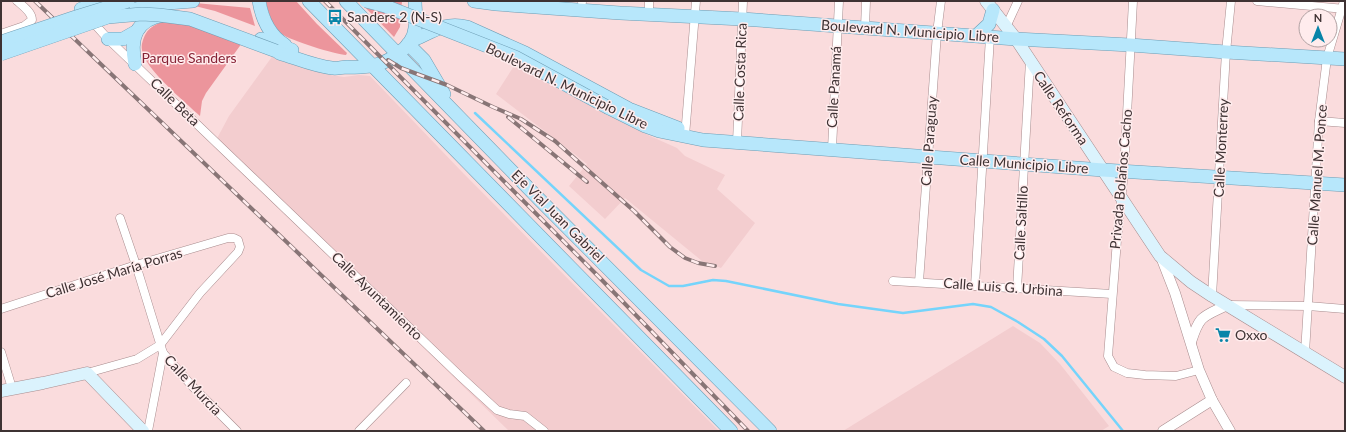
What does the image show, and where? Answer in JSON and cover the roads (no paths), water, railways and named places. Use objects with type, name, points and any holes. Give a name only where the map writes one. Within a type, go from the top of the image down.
[{"type":"main road","points":[[81,9],[104,1]]},
{"type":"main road","points":[[1,42],[128,1]]},
{"type":"main road","points":[[1,54],[133,9],[155,4],[193,1]]},
{"type":"main road","points":[[259,1],[264,20],[272,34],[292,50]]},
{"type":"main road","name":"Eje Vial Juan Gabriel","points":[[309,1],[731,431]]},
{"type":"main road","name":"Eje Vial Juan Gabriel","points":[[346,1],[770,431]]},
{"type":"main road","name":"Boulevard N. Municipio Libre","points":[[366,1],[385,6],[515,57],[645,126],[659,131],[686,134]]},
{"type":"main road","points":[[409,43],[415,30],[415,1]]},
{"type":"main road","name":"Boulevard N. Municipio Libre","points":[[474,1],[620,13],[646,9],[695,16],[1016,39],[1345,59]]},
{"type":"main road","points":[[555,1],[582,2],[646,9]]},
{"type":"main road","points":[[976,36],[989,24],[989,5]]},
{"type":"main road","name":"Calle Reforma","points":[[989,5],[1016,39],[1160,256],[1191,282],[1212,296],[1345,377]]},
{"type":"main road","points":[[108,17],[159,14],[190,19],[303,61],[333,68],[373,67],[398,54],[409,43],[443,27],[458,25],[467,27],[525,53],[629,109],[686,134]]},
{"type":"main road","points":[[108,39],[123,39],[137,31],[144,22],[153,17],[168,14],[182,14],[198,17],[309,57],[345,67]]},
{"type":"main road","points":[[136,64],[133,46],[137,31]]},
{"type":"main road","points":[[409,43],[424,60],[449,105]]},
{"type":"main road","name":"Calle Municipio Libre","points":[[686,134],[703,140],[1102,170],[1345,185]]},
{"type":"main road","points":[[6,389],[43,384],[87,373],[143,431]]},
{"type":"street","points":[[1,34],[29,23],[32,20],[30,13],[17,1]]},
{"type":"street","points":[[686,134],[696,1]]},
{"type":"street","name":"Calle Costa Rica","points":[[737,142],[743,1]]},
{"type":"street","name":"Calle Panamá","points":[[832,149],[839,1]]},
{"type":"street","points":[[865,28],[866,1]]},
{"type":"street","name":"Calle Paraguay","points":[[919,282],[927,157],[941,1]]},
{"type":"street","points":[[1006,27],[1018,1]]},
{"type":"street","name":"Privada Bolaños Cacho","points":[[1133,1],[1124,171],[1112,294],[1108,356],[1114,367],[1133,374],[1162,377],[1176,376],[1199,370]]},
{"type":"street","name":"Calle Monterrey","points":[[1212,296],[1226,52],[1231,1]]},
{"type":"street","points":[[1257,1],[1343,9]]},
{"type":"street","name":"Calle Manuel M. Ponce","points":[[1305,353],[1320,121],[1327,58],[1343,9],[1344,1]]},
{"type":"street","name":"Calle Beta","points":[[81,9],[108,39],[136,64],[218,144]]},
{"type":"street","points":[[975,286],[990,37]]},
{"type":"street","name":"Calle Saltillo","points":[[1017,289],[1030,61]]},
{"type":"street","points":[[1320,121],[1345,123]]},
{"type":"street","name":"Calle Ayuntamiento","points":[[218,144],[497,410],[509,414],[525,416],[544,431]]},
{"type":"street","name":"Calle Murcia","points":[[120,218],[163,353],[188,382],[237,431]]},
{"type":"street","name":"Calle José María Porras","points":[[1,309],[136,265],[228,238],[238,240],[240,247],[238,252],[200,293],[160,345]]},
{"type":"street","points":[[1160,256],[1175,293],[1199,370],[1212,400],[1230,431]]},
{"type":"street","name":"Calle Luis G. Urbina","points":[[893,281],[1112,294]]},
{"type":"street","points":[[1191,342],[1195,329],[1201,318],[1227,305],[1308,306],[1345,309]]},
{"type":"street","points":[[87,373],[137,359],[160,345]]},
{"type":"street","points":[[1,352],[6,389]]},
{"type":"street","points":[[148,431],[163,353]]},
{"type":"street","points":[[360,431],[406,383]]},
{"type":"street","points":[[1163,431],[1212,400]]},
{"type":"waterway","points":[[475,113],[641,270],[669,286],[683,286],[713,280],[726,281],[838,304],[903,313],[973,304],[991,307],[1044,339],[1062,356],[1123,431]]},
{"type":"railway","points":[[35,1],[484,431]]},
{"type":"railway","points":[[325,1],[599,277],[748,431]]},
{"type":"railway","points":[[388,60],[401,68],[447,85],[521,119],[555,141],[634,211],[670,247],[685,258],[698,263],[715,266]]},
{"type":"railway","points":[[508,117],[587,182]]},
{"type":"place","name":"Sanders 2 (N-S)","points":[[335,17]]},
{"type":"place","name":"Oxxo","points":[[1223,335]]},
{"type":"park label","name":"Parque Sanders","points":[[189,58]]}]
